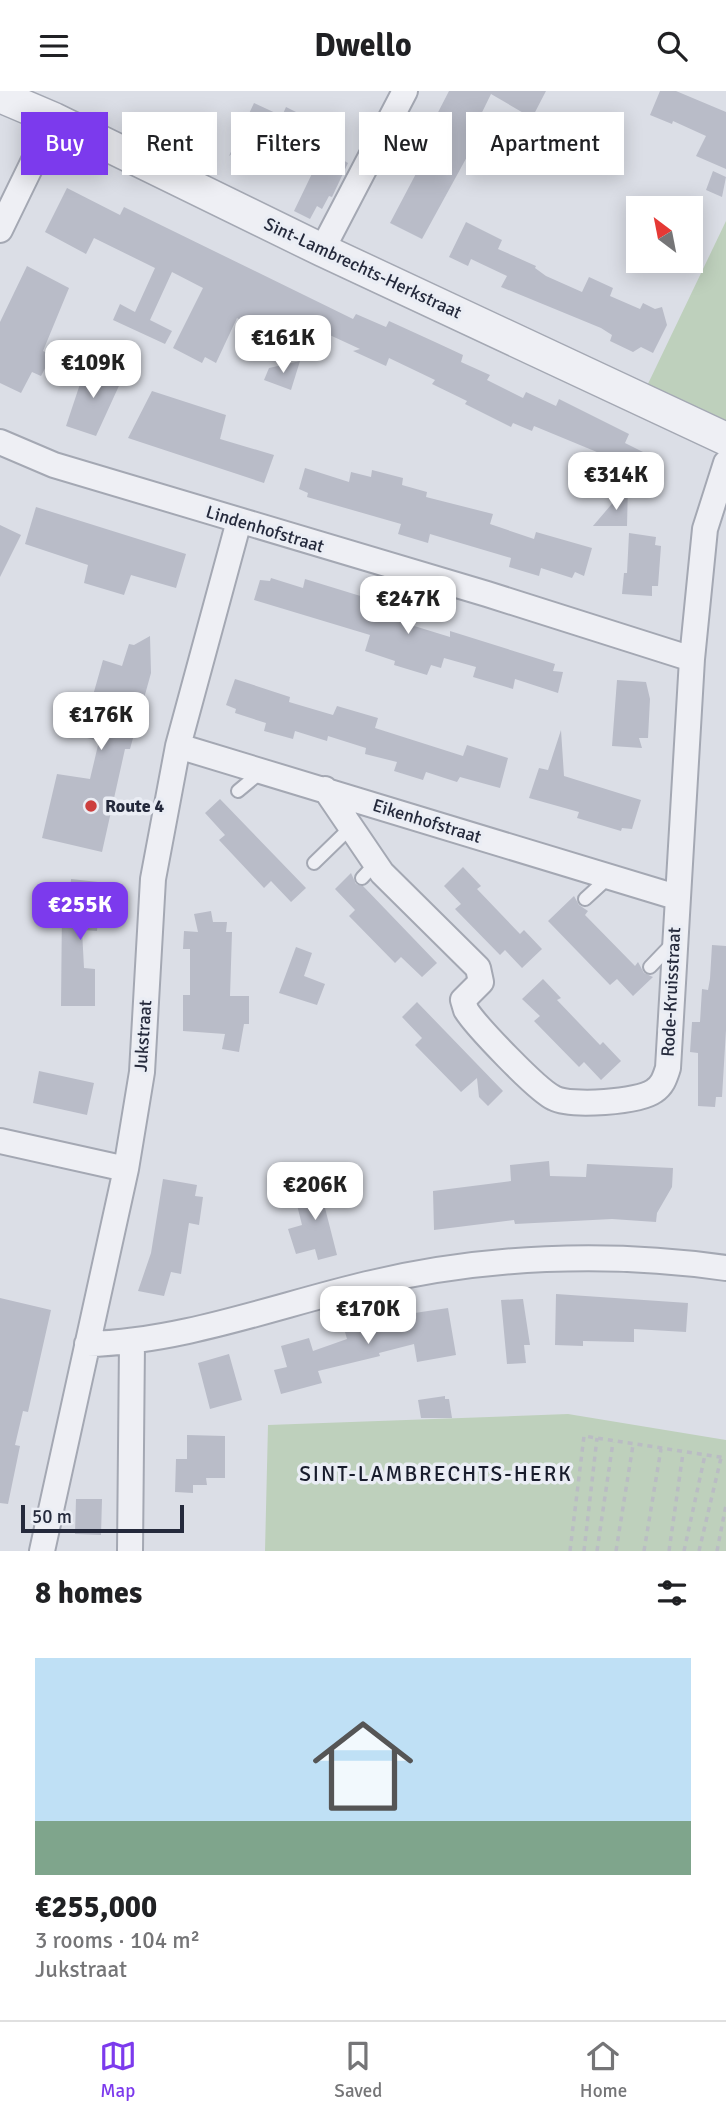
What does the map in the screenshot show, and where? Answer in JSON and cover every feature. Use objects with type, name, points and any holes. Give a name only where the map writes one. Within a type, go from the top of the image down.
[{"type":"street","points":[[322,250],[405,91]]},
{"type":"street","name":"Sint-Lambrechts-Herkstraat","points":[[0,96],[38,112]]},
{"type":"street","name":"Sint-Lambrechts-Herkstraat","points":[[108,145],[322,250],[726,439]]},
{"type":"street","points":[[0,230],[27,175]]},
{"type":"street","name":"Lindenhofstraat","points":[[0,442],[54,465],[487,594],[692,659]]},
{"type":"street","name":"Rode-Kruisstraat","points":[[325,789],[351,828],[369,871],[382,873],[478,968],[481,982],[463,1000],[472,1019],[554,1099],[586,1102],[635,1100],[654,1092],[663,1083],[668,1068],[692,659],[705,529],[726,463]]},
{"type":"street","name":"Jukstraat","points":[[42,1551],[126,1170],[142,1072],[153,879],[178,746],[239,521]]},
{"type":"street","name":"Eikenhofstraat","points":[[178,746],[676,898]]},
{"type":"street","points":[[0,1141],[126,1170]]},
{"type":"street","points":[[87,1344],[132,1343],[370,1283],[500,1263],[621,1258],[726,1268]]},
{"type":"street","points":[[130,1551],[132,1343]]},
{"type":"lane","points":[[238,791],[262,771]]},
{"type":"lane","points":[[314,863],[351,828]]},
{"type":"lane","points":[[585,899],[609,877]]},
{"type":"lane","points":[[650,967],[674,942]]},
{"type":"path","points":[[569,1551],[584,1436],[723,1457],[699,1551]]},
{"type":"path","points":[[584,1551],[597,1439]]},
{"type":"path","points":[[597,1551],[613,1441]]},
{"type":"path","points":[[616,1551],[633,1445]]},
{"type":"path","points":[[644,1551],[661,1449]]},
{"type":"path","points":[[669,1551],[683,1452]]},
{"type":"path","points":[[684,1551],[705,1455]]},
{"type":"path","points":[[717,1551],[726,1506]]},
{"type":"green space","points":[[726,221],[726,425],[646,388],[701,273],[704,273],[704,267]]},
{"type":"green space","points":[[568,1414],[726,1440],[726,1551],[265,1551],[268,1425]]},
{"type":"building","points":[[449,91],[546,91],[535,112],[522,112],[491,94],[482,112],[466,112],[466,159],[422,239],[390,223],[415,175],[452,175],[452,112],[438,112]]},
{"type":"building","points":[[660,91],[676,91],[726,112],[726,169],[696,156],[706,136],[673,121],[672,124],[650,115]]},
{"type":"building","points":[[254,103],[273,112],[250,112]]},
{"type":"building","points":[[713,171],[726,177],[722,197],[706,190]]},
{"type":"building","points":[[311,175],[342,175],[332,197],[329,196],[322,209],[317,206],[310,219],[294,211]]},
{"type":"building","points":[[67,188],[120,215],[124,207],[353,319],[356,314],[386,327],[389,321],[435,342],[463,355],[461,362],[490,375],[487,380],[523,398],[526,392],[556,406],[559,399],[629,434],[625,443],[645,453],[638,469],[534,426],[532,431],[513,423],[511,427],[432,384],[435,380],[389,358],[386,366],[353,351],[360,349],[295,319],[284,342],[237,318],[216,363],[205,357],[202,363],[173,348],[203,288],[172,272],[150,320],[172,331],[165,344],[113,320],[120,304],[135,312],[155,268],[94,238],[86,254],[45,232]]},
{"type":"building","points":[[466,222],[502,240],[498,249],[536,266],[535,268],[546,276],[582,292],[589,277],[613,288],[610,296],[640,309],[643,303],[655,309],[662,307],[667,325],[653,353],[641,347],[633,352],[610,341],[612,335],[601,328],[501,287],[507,276],[471,259],[468,266],[449,257]]},
{"type":"building","points":[[27,266],[69,288],[43,351],[52,355],[41,376],[32,372],[21,393],[0,383],[0,322]]},
{"type":"building","points":[[300,361],[291,390],[264,380],[269,368]]},
{"type":"building","points":[[86,366],[123,377],[96,436],[66,426]]},
{"type":"building","points":[[152,391],[226,415],[220,439],[274,455],[264,483],[128,438]]},
{"type":"building","points":[[305,468],[349,482],[351,472],[371,477],[372,470],[403,478],[402,485],[427,492],[426,497],[493,514],[490,524],[534,539],[536,532],[592,548],[584,576],[575,572],[572,578],[541,568],[539,576],[509,567],[511,558],[430,534],[428,543],[398,534],[401,524],[307,497],[308,493],[299,489]]},
{"type":"building","points":[[628,485],[627,526],[593,526]]},
{"type":"building","points":[[36,507],[186,554],[176,588],[131,575],[124,595],[84,583],[88,565],[25,544]]},
{"type":"building","points":[[0,525],[21,535],[0,577]]},
{"type":"building","points":[[629,533],[656,537],[655,545],[661,546],[658,586],[652,586],[652,596],[622,594],[624,573],[627,573]]},
{"type":"building","points":[[271,578],[303,588],[305,579],[384,603],[382,610],[412,620],[411,625],[450,637],[450,631],[555,664],[553,671],[563,672],[558,693],[515,679],[513,689],[473,677],[476,667],[444,658],[441,668],[431,665],[427,675],[394,665],[395,661],[365,651],[370,635],[254,600],[260,580],[270,581]]},
{"type":"building","points":[[150,636],[151,673],[130,749],[125,749],[102,852],[42,838],[57,774],[90,779],[99,741],[71,734],[76,717],[86,720],[103,660],[122,666],[129,644],[134,645]]},
{"type":"building","points":[[235,679],[290,697],[289,702],[333,715],[337,706],[378,718],[375,728],[463,756],[467,745],[508,758],[500,788],[460,777],[457,782],[426,772],[423,780],[394,771],[397,762],[365,754],[366,748],[328,736],[327,741],[295,731],[293,739],[264,731],[266,723],[235,713],[236,709],[226,705]]},
{"type":"building","points":[[617,680],[646,682],[650,699],[648,738],[639,738],[642,748],[612,746]]},
{"type":"building","points":[[561,730],[564,776],[641,800],[632,829],[622,828],[621,831],[577,818],[579,812],[529,798],[539,768],[548,770]]},
{"type":"building","points":[[220,799],[306,888],[291,902],[271,881],[264,888],[219,840],[225,835],[205,813]]},
{"type":"building","points":[[463,867],[481,886],[477,889],[520,934],[524,930],[542,949],[522,968],[505,950],[500,955],[455,909],[461,904],[444,886]]},
{"type":"building","points":[[351,873],[356,884],[363,886],[437,963],[422,977],[401,957],[395,963],[349,916],[355,910],[335,889]]},
{"type":"building","points":[[71,879],[107,883],[104,910],[99,909],[97,931],[82,930],[84,968],[95,969],[95,1006],[61,1006],[62,908],[69,908]]},
{"type":"building","points":[[574,896],[579,905],[588,911],[585,915],[635,966],[638,962],[644,973],[653,977],[633,996],[617,979],[610,985],[548,921]]},
{"type":"building","points":[[211,911],[213,922],[227,922],[226,932],[232,932],[230,996],[249,996],[249,1024],[244,1024],[239,1052],[222,1049],[225,1034],[183,1031],[183,995],[190,995],[190,949],[183,949],[184,931],[198,932],[194,914]]},
{"type":"building","points":[[712,945],[726,946],[726,1030],[722,1097],[716,1097],[715,1107],[698,1106],[698,1053],[690,1052],[692,1022],[700,1022],[702,989],[708,990]]},
{"type":"building","points":[[296,947],[312,953],[304,976],[325,984],[317,1005],[279,993]]},
{"type":"building","points":[[543,979],[561,998],[557,1000],[600,1045],[603,1042],[621,1061],[601,1080],[584,1062],[579,1067],[534,1021],[540,1016],[522,999]]},
{"type":"building","points":[[417,1002],[503,1091],[488,1106],[479,1097],[477,1078],[461,1092],[415,1045],[422,1038],[402,1017]]},
{"type":"building","points":[[39,1071],[94,1083],[87,1115],[33,1103]]},
{"type":"building","points":[[549,1161],[550,1176],[586,1177],[587,1164],[673,1168],[672,1187],[657,1213],[656,1222],[612,1219],[515,1224],[514,1220],[434,1230],[433,1191],[511,1181],[510,1165]]},
{"type":"building","points":[[163,1179],[197,1185],[195,1196],[203,1197],[199,1225],[189,1223],[181,1274],[171,1272],[164,1296],[138,1291],[151,1253]]},
{"type":"building","points":[[325,1185],[339,1192],[342,1204],[325,1208],[337,1255],[318,1260],[315,1249],[296,1254],[288,1229],[302,1225],[294,1193]]},
{"type":"building","points":[[556,1294],[688,1303],[686,1332],[634,1329],[634,1342],[583,1341],[583,1346],[555,1345]]},
{"type":"building","points":[[0,1298],[51,1310],[28,1412],[23,1411],[15,1445],[20,1446],[8,1504],[0,1503]]},
{"type":"building","points":[[523,1299],[530,1345],[524,1345],[526,1363],[507,1364],[501,1300]]},
{"type":"building","points":[[448,1308],[456,1355],[417,1362],[414,1344],[379,1353],[380,1356],[318,1371],[322,1383],[281,1394],[274,1370],[287,1367],[281,1346],[309,1338],[313,1351],[347,1339],[345,1332],[362,1326],[361,1321]]},
{"type":"building","points":[[229,1354],[242,1400],[210,1409],[198,1363]]},
{"type":"building","points":[[445,1396],[445,1399],[449,1399],[452,1418],[421,1418],[418,1400]]},
{"type":"building","points":[[187,1435],[225,1436],[225,1478],[206,1478],[207,1485],[193,1485],[193,1493],[175,1492],[176,1459],[187,1459]]},
{"type":"building","points":[[76,1499],[102,1499],[101,1535],[75,1534]]},
{"type":"place","name":"Route 4","points":[[91,806]]},
{"type":"district","name":"SINT-LAMBRECHTS-HERK","points":[[436,1474]]}]
